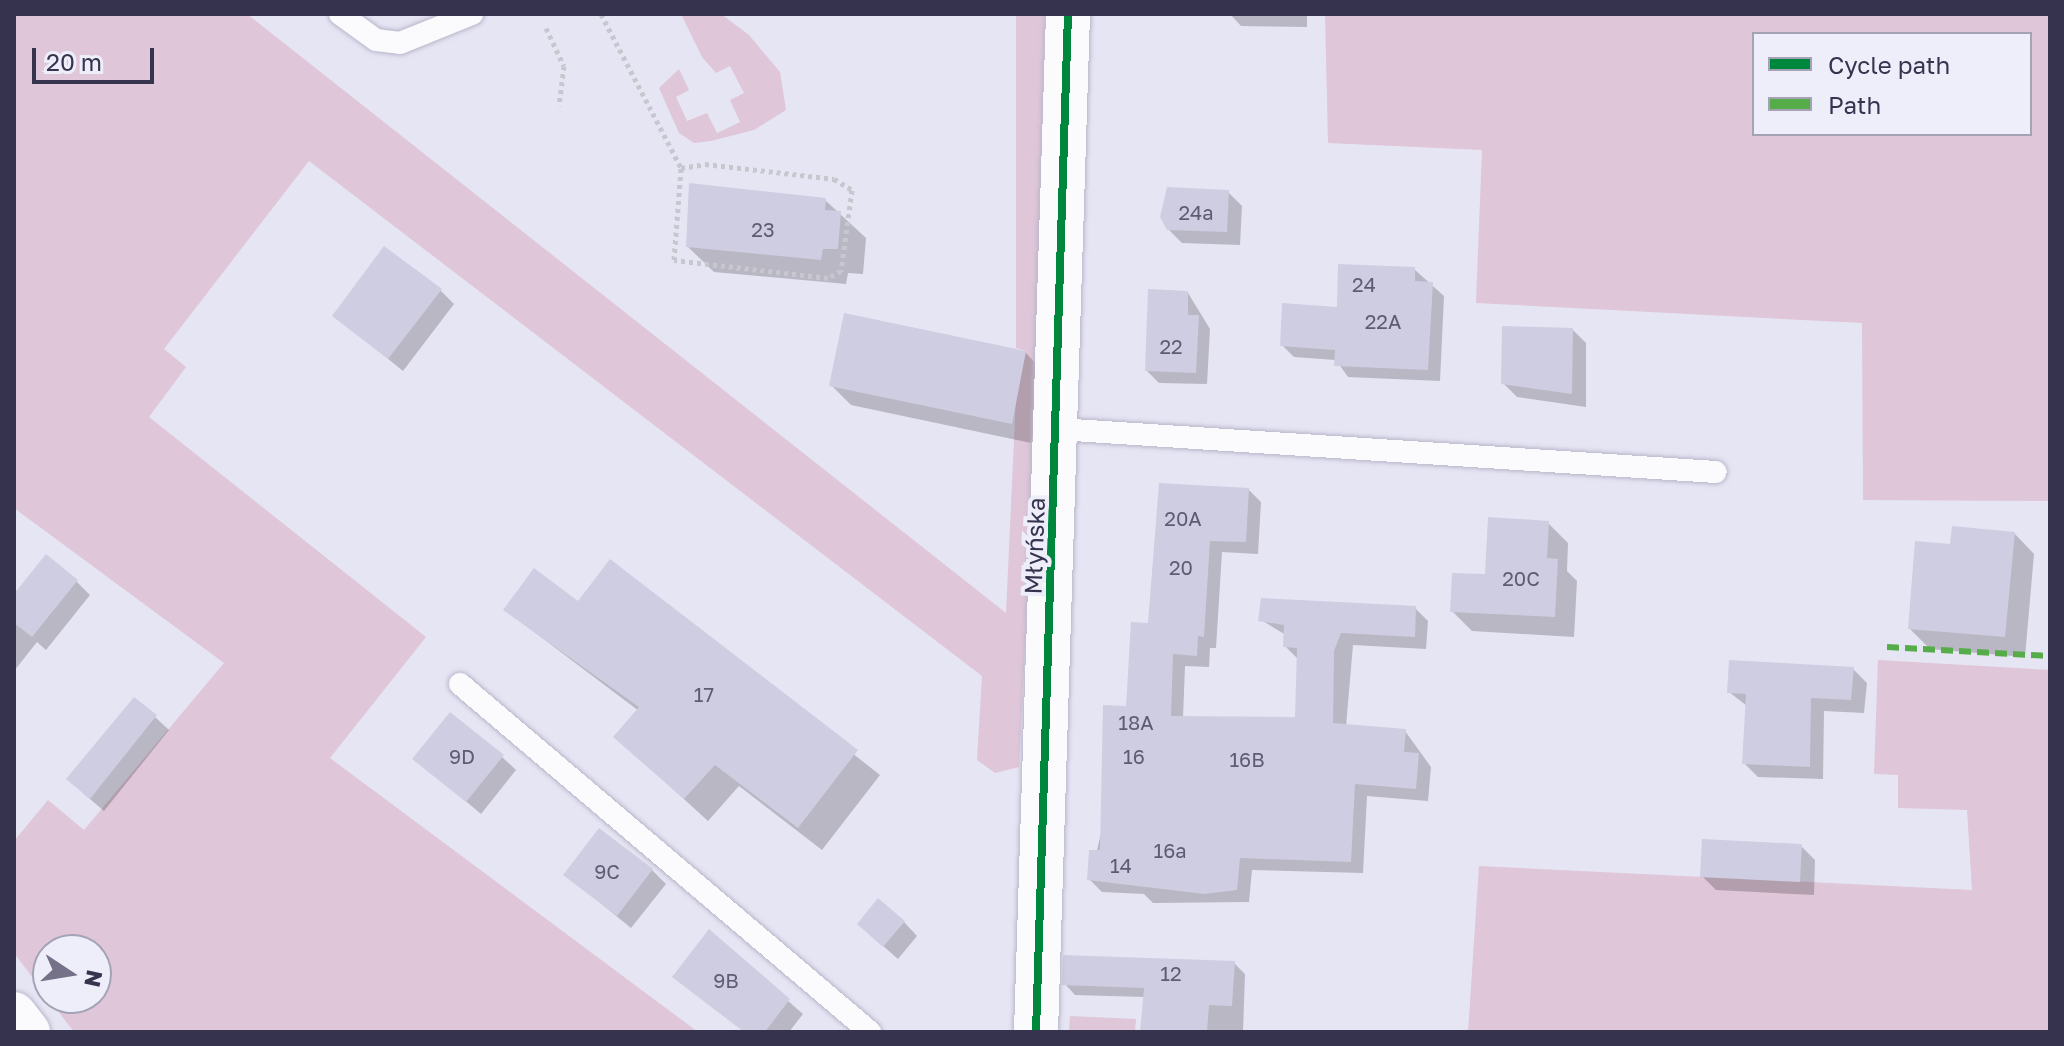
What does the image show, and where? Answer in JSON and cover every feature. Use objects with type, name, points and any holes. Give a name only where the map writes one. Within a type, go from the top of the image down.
[{"type":"street","name":"Młyńska","points":[[1036,1032],[1058,429],[1068,14]]},
{"type":"street","points":[[14,1014],[28,1032]]},
{"type":"lane","points":[[340,14],[376,40],[400,43],[472,14]]},
{"type":"lane","points":[[1058,429],[1716,472]]},
{"type":"lane","points":[[460,684],[870,1032]]},
{"type":"path","points":[[601,14],[681,168],[672,251],[682,265],[828,278],[841,271],[852,190],[842,183],[705,164],[681,168]]},
{"type":"path","points":[[546,28],[564,66],[559,106]]},
{"type":"shaded area","points":[[14,14],[247,14],[1006,613],[1016,397],[1026,351],[1016,348],[1016,14],[1045,14],[1036,428],[1019,767],[995,773],[977,760],[982,676],[309,161],[164,349],[186,367],[149,417],[426,637],[330,758],[698,1032],[74,1032],[60,1014],[112,1014],[112,934],[32,934],[32,977],[14,953],[14,841],[48,800],[84,830],[224,663],[14,508]]},
{"type":"shaded area","points":[[681,14],[721,14],[749,35],[780,72],[786,110],[754,130],[711,141],[694,143],[679,133],[659,88],[679,69],[689,90],[676,97],[687,121],[707,113],[717,133],[740,122],[730,100],[744,93],[730,66],[716,73],[702,57]]},
{"type":"shaded area","points":[[1325,14],[2050,14],[2050,501],[1863,500],[1862,323],[1476,303],[1482,150],[1328,143]]},
{"type":"shaded area","points":[[1878,660],[2050,670],[2050,1032],[1468,1032],[1479,866],[1972,890],[1967,810],[1898,808],[1898,775],[1874,774]]},
{"type":"shaded area","points":[[1070,1016],[1136,1019],[1135,1032],[1069,1032]]},
{"type":"building","points":[[689,183],[826,198],[825,210],[841,211],[838,249],[823,249],[821,260],[686,247]]},
{"type":"building","points":[[1167,187],[1229,190],[1227,232],[1167,230],[1160,217]]},
{"type":"building","points":[[384,246],[442,289],[388,359],[332,316]]},
{"type":"building","points":[[1338,264],[1415,267],[1415,281],[1433,282],[1428,370],[1334,366],[1335,350],[1280,346],[1282,303],[1337,307]]},
{"type":"building","points":[[1148,289],[1188,291],[1188,315],[1199,315],[1196,373],[1145,371]]},
{"type":"building","points":[[844,313],[1026,351],[1012,424],[829,386]]},
{"type":"building","points":[[1502,326],[1573,328],[1572,394],[1501,384]]},
{"type":"building","points":[[1159,483],[1249,488],[1246,542],[1210,541],[1204,637],[1198,636],[1197,656],[1173,654],[1171,716],[1295,717],[1297,648],[1283,647],[1284,625],[1258,621],[1261,598],[1416,606],[1415,637],[1341,633],[1334,651],[1333,723],[1406,729],[1404,752],[1419,753],[1416,789],[1355,784],[1351,862],[1240,858],[1237,890],[1204,894],[1087,880],[1089,850],[1100,850],[1103,705],[1126,706],[1131,622],[1148,623]]},
{"type":"building","points":[[1488,517],[1549,521],[1547,558],[1558,559],[1555,617],[1450,612],[1452,573],[1485,574]]},
{"type":"building","points":[[1952,526],[2015,532],[2005,637],[1908,629],[1915,541],[1950,544]]},
{"type":"building","points":[[46,554],[78,580],[32,637],[14,623],[14,594]]},
{"type":"building","points":[[610,559],[858,750],[798,828],[715,765],[684,799],[613,737],[639,707],[503,610],[534,568],[578,601]]},
{"type":"building","points":[[1729,660],[1854,667],[1851,700],[1811,698],[1810,767],[1742,764],[1746,694],[1727,693]]},
{"type":"building","points":[[134,697],[157,715],[90,799],[66,779]]},
{"type":"building","points":[[450,712],[504,755],[466,802],[412,759]]},
{"type":"building","points":[[599,828],[653,869],[617,916],[563,875]]},
{"type":"building","points":[[1702,839],[1802,844],[1800,882],[1700,877]]},
{"type":"building","points":[[878,898],[905,921],[883,947],[857,924]]},
{"type":"building","points":[[709,929],[790,999],[765,1032],[744,1032],[672,977]]},
{"type":"building","points":[[1063,955],[1235,961],[1232,1006],[1209,1005],[1207,1032],[1140,1032],[1144,988],[1062,985]]},
{"type":"marked path","points":[[1887,647],[2050,656]]},
{"type":"cycle path","points":[[1036,1032],[1068,14]]}]
